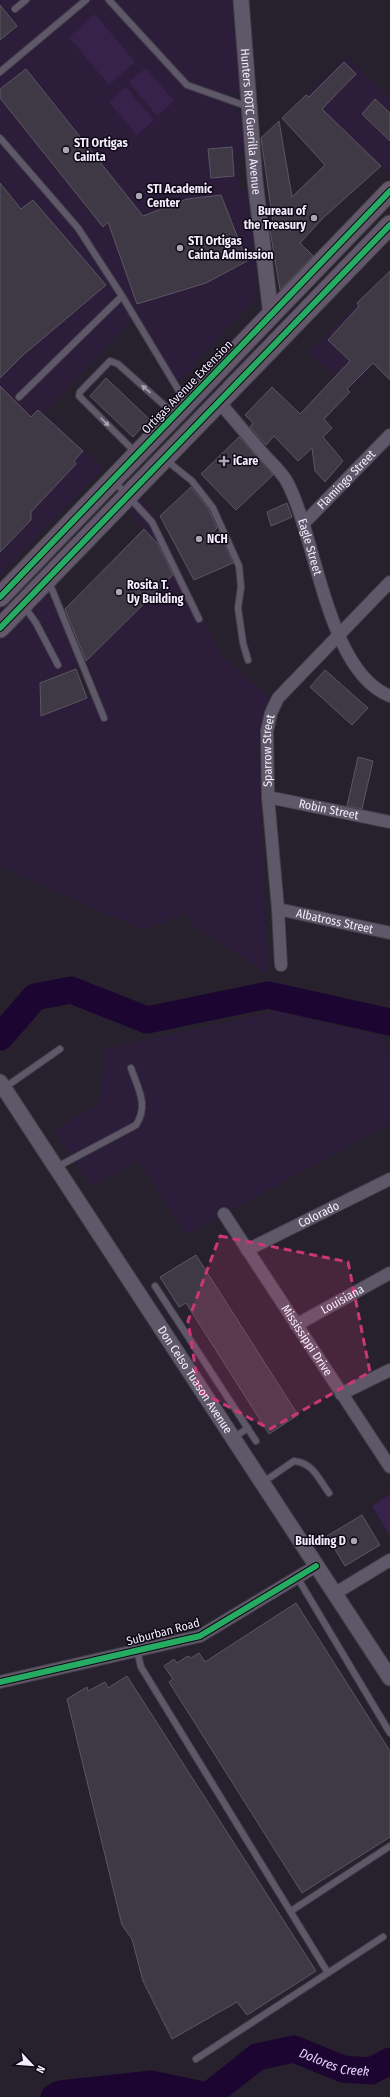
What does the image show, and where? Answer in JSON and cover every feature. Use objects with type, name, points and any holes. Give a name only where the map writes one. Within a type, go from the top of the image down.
[{"type":"main road","name":"Ortigas Avenue Extension","points":[[0,597],[390,192]]},
{"type":"main road","points":[[0,628],[390,225]]},
{"type":"street","name":"Hunters ROTC Guerilla Avenue","points":[[240,0],[255,180],[271,315]]},
{"type":"street","name":"Eagle Street","points":[[219,402],[286,480],[303,524],[337,635],[349,657],[368,681],[390,696]]},
{"type":"street","name":"Flamingo Street","points":[[303,524],[390,435]]},
{"type":"street","name":"Sparrow Street","points":[[281,965],[278,910],[268,797],[267,731],[271,713],[278,698],[337,635],[390,582]]},
{"type":"street","name":"Robin Street","points":[[268,797],[390,822]]},
{"type":"street","name":"Albatross Street","points":[[278,910],[390,933]]},
{"type":"street","name":"Don Celso Tuason Avenue","points":[[2,1085],[390,1678]]},
{"type":"street","name":"Colorado","points":[[247,1250],[390,1179]]},
{"type":"street","name":"Mississippi Drive","points":[[224,1214],[390,1467]]},
{"type":"street","name":"Louisiana","points":[[296,1325],[390,1273]]},
{"type":"street","points":[[341,1394],[390,1370]]},
{"type":"street","points":[[334,1594],[390,1560]]},
{"type":"street","name":"Suburban Road","points":[[0,1682],[200,1636],[316,1566]]},
{"type":"lane","points":[[15,9],[26,0]]},
{"type":"lane","points":[[0,72],[86,0]]},
{"type":"lane","points":[[109,0],[187,85],[249,107]]},
{"type":"lane","points":[[0,138],[78,228],[122,296],[181,409]]},
{"type":"lane","points":[[19,397],[122,296]]},
{"type":"lane","points":[[137,454],[79,396],[80,392],[110,361],[118,364],[181,409]]},
{"type":"lane","points":[[164,458],[192,481],[213,508],[239,566],[241,587],[238,608],[243,644],[248,660]]},
{"type":"lane","points":[[112,480],[152,522],[199,619]]},
{"type":"lane","points":[[48,579],[104,718]]},
{"type":"lane","points":[[23,604],[36,623],[58,665]]},
{"type":"lane","points":[[2,1085],[60,1049]]},
{"type":"lane","points":[[56,1168],[136,1125],[142,1116],[144,1104],[131,1068]]},
{"type":"lane","points":[[155,1286],[256,1441]]},
{"type":"lane","points":[[233,1438],[248,1428]]},
{"type":"lane","points":[[262,1483],[294,1461],[305,1462],[329,1493]]},
{"type":"lane","points":[[297,1577],[390,1733]]},
{"type":"lane","points":[[137,1650],[141,1667],[328,1973]]},
{"type":"lane","points":[[291,1911],[390,1846]]},
{"type":"lane","points":[[196,2059],[383,1937]]},
{"type":"highlighted area","points":[[220,1236],[348,1262],[370,1372],[270,1429],[199,1391],[188,1321]]},
{"type":"shaded area","name":"STI Academic Center","points":[[0,0],[232,0],[241,91],[238,94],[229,89],[230,107],[242,114],[246,151],[236,153],[239,189],[249,192],[258,296],[193,365],[194,369],[175,382],[176,394],[132,320],[44,413],[103,468],[0,576]]},
{"type":"shaded area","points":[[95,14],[135,62],[109,85],[69,37]]},
{"type":"shaded area","points":[[347,57],[386,96],[390,93],[390,170],[388,172],[306,95]]},
{"type":"shaded area","points":[[146,68],[174,101],[157,116],[129,82]]},
{"type":"shaded area","points":[[126,87],[154,120],[137,135],[109,102]]},
{"type":"shaded area","points":[[353,307],[390,342],[390,347],[350,390],[310,352]]},
{"type":"shaded area","points":[[141,497],[154,514],[219,653],[270,700],[260,728],[258,753],[268,974],[193,926],[187,912],[143,930],[0,866],[0,641],[46,595],[55,606],[78,661],[76,670],[87,698],[99,694],[86,661],[173,575],[161,548],[128,511]]},
{"type":"shaded area","points":[[275,1011],[379,1035],[390,1056],[390,1124],[186,1234],[138,1160],[92,1187],[54,1130],[100,1103],[105,1049]]},
{"type":"shaded area","points":[[390,1494],[390,1536],[372,1506]]},
{"type":"building","points":[[0,5],[17,26],[0,40]]},
{"type":"building","points":[[344,62],[356,74],[322,109],[381,166],[323,218],[300,243],[313,256],[280,290],[269,224],[273,223],[261,138],[279,121],[292,197],[325,165],[282,118],[306,95],[309,97]]},
{"type":"building","points":[[26,69],[143,216],[187,199],[221,195],[247,261],[206,283],[137,304],[108,222],[103,227],[0,98],[0,89]]},
{"type":"building","points":[[375,99],[390,113],[390,141],[362,114]]},
{"type":"building","points":[[232,147],[234,176],[211,178],[208,149]]},
{"type":"building","points":[[0,183],[21,209],[33,200],[106,285],[22,356],[0,378]]},
{"type":"building","points":[[390,271],[390,380],[373,363],[347,389],[350,392],[324,419],[332,428],[323,437],[343,461],[325,482],[315,471],[312,448],[298,461],[274,436],[266,445],[250,427],[253,423],[245,415],[272,387],[300,414],[350,361],[328,340],[359,306],[357,303]]},
{"type":"building","points":[[106,378],[149,419],[133,437],[90,396]]},
{"type":"building","points":[[0,386],[31,417],[38,410],[83,451],[74,461],[76,464],[31,512],[31,520],[0,552]]},
{"type":"building","points":[[239,437],[273,475],[236,510],[201,474]]},
{"type":"building","name":"NCH","points":[[191,487],[209,510],[217,528],[210,536],[219,532],[233,563],[194,580],[160,516]]},
{"type":"building","points":[[287,503],[292,517],[271,526],[267,512]]},
{"type":"building","name":"Rosita T. Uy Building","points":[[144,529],[158,544],[173,575],[86,661],[65,609]]},
{"type":"building","points":[[76,669],[87,698],[41,716],[40,683]]},
{"type":"building","points":[[325,670],[368,708],[352,725],[310,687]]},
{"type":"building","points":[[358,757],[373,761],[362,809],[347,806]]},
{"type":"building","points":[[196,1255],[298,1415],[269,1434],[186,1303],[179,1307],[160,1277]]},
{"type":"building","name":"Building D","points":[[362,1515],[380,1545],[345,1566],[327,1536]]},
{"type":"building","points":[[296,1603],[390,1751],[390,1837],[302,1893],[169,1682],[173,1679],[164,1666],[174,1659],[177,1663],[188,1656],[191,1658],[199,1653],[205,1662]]},
{"type":"building","points":[[127,1676],[316,1971],[247,2015],[237,2002],[172,2039],[143,1981],[132,1939],[122,1925],[67,1699],[87,1687],[88,1691],[105,1682],[108,1688]]},
{"type":"waterway","points":[[0,1037],[35,997],[71,990],[147,1020],[268,995],[390,1022]]},
{"type":"waterway","name":"Dolores Creek","points":[[54,2097],[60,2094],[151,2084],[208,2096],[257,2057],[294,2049],[343,2069],[371,2071],[390,2061]]},
{"type":"cycle path","points":[[0,597],[390,191]]},
{"type":"cycle path","points":[[0,628],[390,225]]},
{"type":"cycle path","points":[[0,1682],[200,1636],[316,1566]]},
{"type":"place","name":"STI Ortigas Cainta","points":[[66,150]]},
{"type":"place","name":"STI Academic Center","points":[[139,196]]},
{"type":"place","name":"Bureau of the Treasury","points":[[314,218]]},
{"type":"place","name":"STI Ortigas Cainta Admission","points":[[180,248]]},
{"type":"place","name":"iCare","points":[[224,461]]},
{"type":"place","name":"NCH","points":[[199,539]]},
{"type":"place","name":"Rosita T. Uy Building","points":[[119,592]]},
{"type":"place","name":"Building D","points":[[354,1541]]}]
